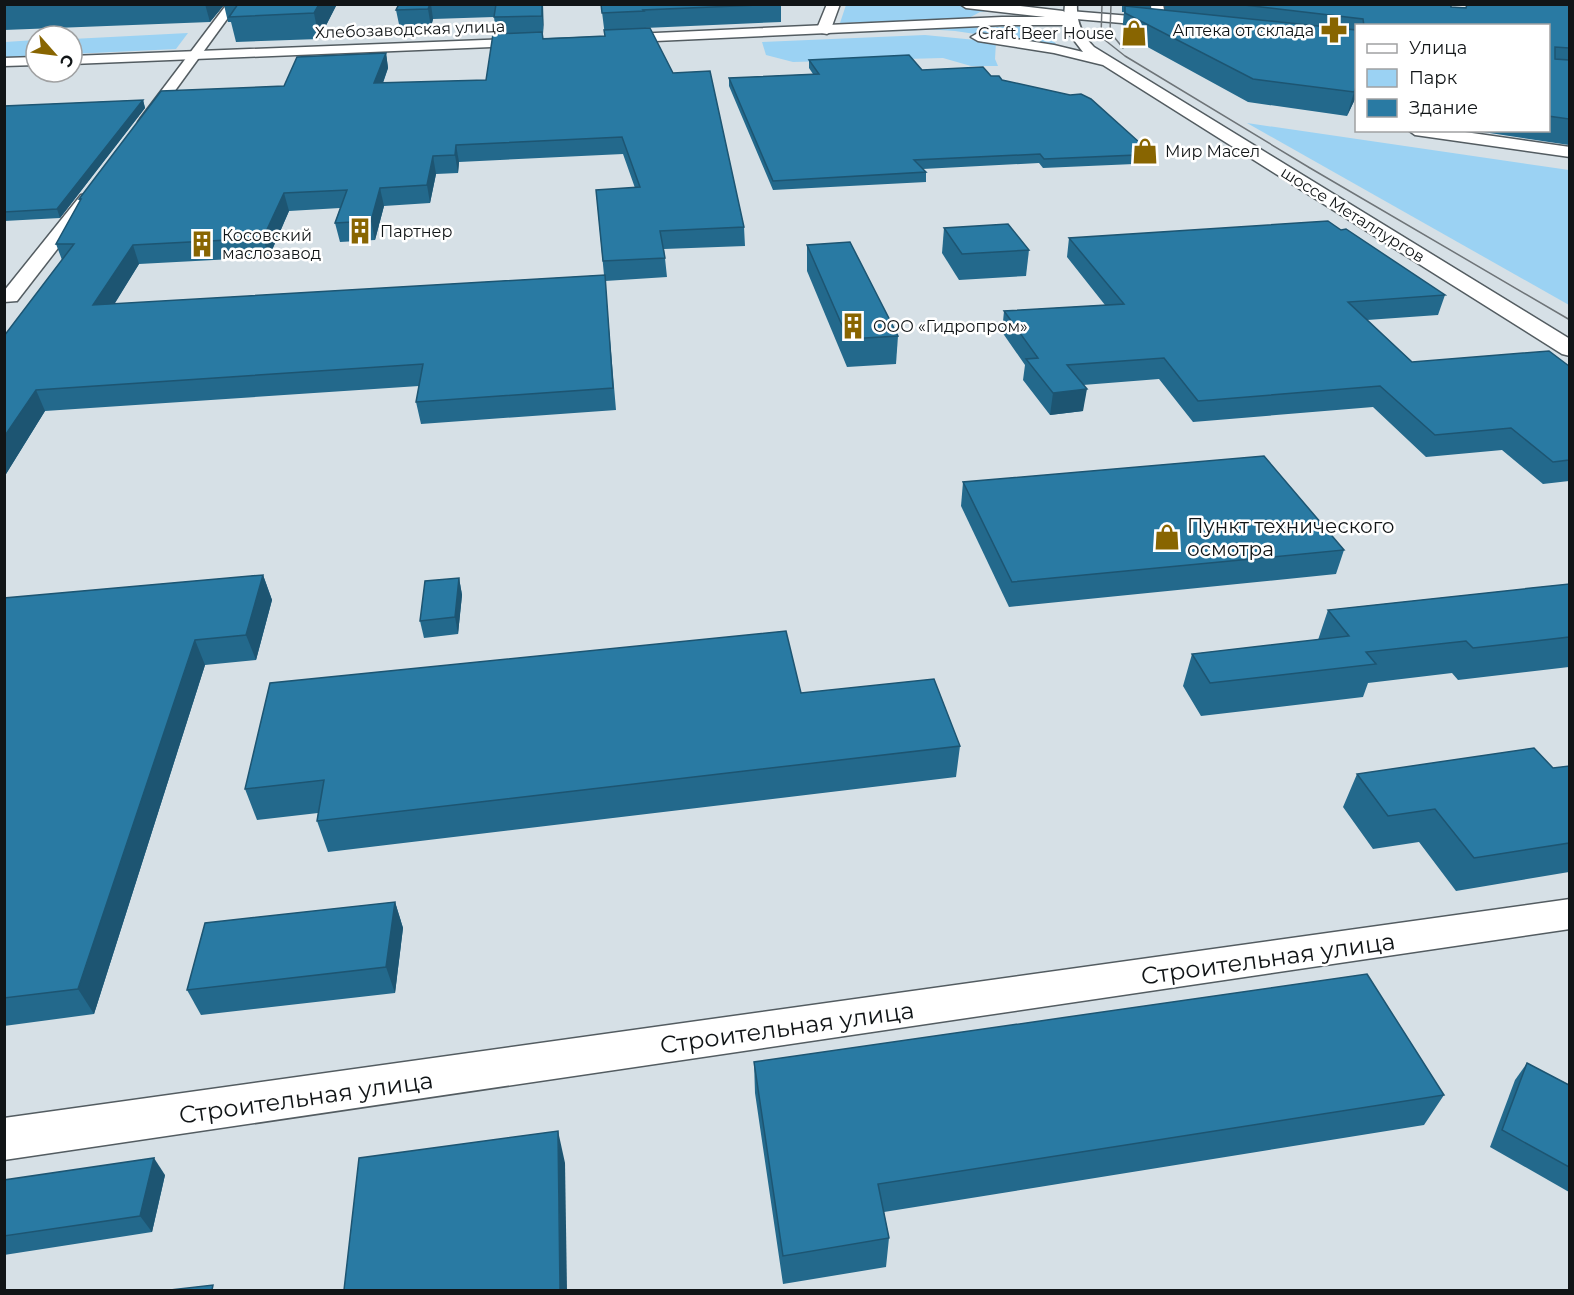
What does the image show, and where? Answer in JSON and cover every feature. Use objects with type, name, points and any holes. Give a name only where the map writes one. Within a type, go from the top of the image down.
[{"type":"main road","points":[[826,30],[825,26],[834,4]]},
{"type":"main road","points":[[966,4],[1178,28]]},
{"type":"main road","points":[[1156,26],[1157,4]]},
{"type":"main road","points":[[596,39],[1002,21],[1069,14]]},
{"type":"main road","name":"шоссе Металлургов","points":[[1069,14],[1081,43],[1569,349]]},
{"type":"main road","points":[[844,29],[914,30],[959,34],[1054,49],[1111,63]]},
{"type":"main road","name":"Хлебозаводская улица","points":[[84,60],[548,41]]},
{"type":"main road","points":[[4,62],[24,61]]},
{"type":"street","points":[[132,139],[233,4]]},
{"type":"street","points":[[1429,132],[1569,152]]},
{"type":"street","points":[[10,297],[99,184]]},
{"type":"street","name":"Строительная улица","points":[[4,1139],[1569,914]]},
{"type":"green space","points":[[953,4],[999,10],[980,12],[967,19],[840,23],[846,5]]},
{"type":"green space","points":[[1026,26],[1044,31],[1058,46],[955,31],[925,29]]},
{"type":"green space","points":[[188,33],[176,49],[84,53],[84,38]]},
{"type":"green space","points":[[925,35],[996,42],[995,59],[998,66],[971,66],[943,58],[793,62],[766,55],[762,42]]},
{"type":"green space","points":[[24,41],[24,56],[5,57],[5,42]]},
{"type":"green space","points":[[1247,123],[1569,170],[1569,305]]},
{"type":"building","points":[[238,4],[319,4],[314,13],[229,17]]},
{"type":"building","points":[[399,4],[430,4],[428,9],[396,10]]},
{"type":"building","points":[[496,4],[542,4],[542,16],[494,17]]},
{"type":"building","points":[[601,4],[780,4],[602,13]]},
{"type":"building","points":[[1236,4],[1451,4],[1451,7],[1466,8],[1467,4],[1569,4],[1569,48],[1555,47],[1555,59],[1569,60],[1569,119],[1550,116],[1550,24],[1364,24],[1363,19]]},
{"type":"building","points":[[1125,6],[1355,30],[1355,90],[1354,92],[1253,79],[1125,13]]},
{"type":"building","points":[[650,28],[673,73],[710,71],[744,227],[660,231],[665,258],[603,261],[596,190],[640,187],[622,137],[456,145],[455,155],[433,156],[427,185],[380,188],[371,221],[335,223],[347,190],[284,193],[263,238],[133,245],[93,305],[605,275],[613,388],[416,402],[423,364],[36,390],[4,437],[4,336],[74,244],[56,244],[81,199],[79,199],[161,91],[284,86],[297,57],[386,53],[374,83],[486,80],[493,34],[542,32],[543,39],[605,36],[604,30]]},
{"type":"building","points":[[909,55],[922,70],[983,67],[991,76],[999,76],[1002,80],[1070,95],[1081,94],[1091,99],[1149,151],[1133,152],[1136,155],[1044,159],[1040,154],[914,160],[926,172],[773,181],[729,78],[819,74],[809,60]]},
{"type":"building","points":[[143,100],[57,209],[4,212],[4,106]]},
{"type":"building","points":[[1328,221],[1341,230],[1346,229],[1445,295],[1348,302],[1412,362],[1549,351],[1569,366],[1569,460],[1553,462],[1511,428],[1435,435],[1380,386],[1198,401],[1164,358],[1067,365],[1087,389],[1053,393],[1026,359],[1038,358],[1004,311],[1124,304],[1069,238]]},
{"type":"building","points":[[1008,224],[1029,250],[962,254],[944,228]]},
{"type":"building","points":[[850,242],[898,336],[848,339],[807,245]]},
{"type":"building","points":[[1264,456],[1344,550],[1012,582],[963,482]]},
{"type":"building","points":[[263,575],[246,635],[195,640],[78,989],[4,998],[4,598]]},
{"type":"building","points":[[459,578],[455,617],[420,621],[425,581]]},
{"type":"building","points":[[1569,584],[1569,637],[1473,648],[1466,641],[1366,652],[1376,664],[1210,683],[1192,654],[1349,636],[1328,610]]},
{"type":"building","points":[[786,631],[801,693],[934,679],[960,746],[317,821],[324,780],[245,789],[270,683]]},
{"type":"building","points":[[1534,748],[1553,768],[1569,766],[1569,843],[1474,858],[1435,809],[1388,816],[1357,774]]},
{"type":"building","points":[[395,902],[386,967],[187,990],[205,923]]},
{"type":"building","points":[[1367,974],[1444,1095],[878,1184],[889,1238],[783,1256],[754,1062]]},
{"type":"building","points":[[1527,1063],[1569,1085],[1569,1167],[1502,1130]]},
{"type":"building","points":[[558,1131],[560,1290],[344,1290],[359,1158]]},
{"type":"building","points":[[154,1158],[140,1216],[4,1236],[4,1180]]},
{"type":"building","points":[[213,1285],[212,1290],[170,1290]]},
{"type":"tram line","points":[[1102,4],[1101,37],[1125,56],[1310,168],[1570,320]]},
{"type":"tram line","points":[[1111,4],[1110,32],[1123,48]]},
{"type":"place","name":"Аптека от склада","points":[[1334,30]]},
{"type":"place","name":"Craft Beer House","points":[[1134,33]]},
{"type":"place","name":"Мир Масел","points":[[1145,151]]},
{"type":"place","name":"Партнер","points":[[360,231]]},
{"type":"place","name":"Косовский маслозавод","points":[[202,244]]},
{"type":"place","name":"ООО «Гидропром»","points":[[853,326]]},
{"type":"place","name":"Пункт технического осмотра","points":[[1167,537]]}]
